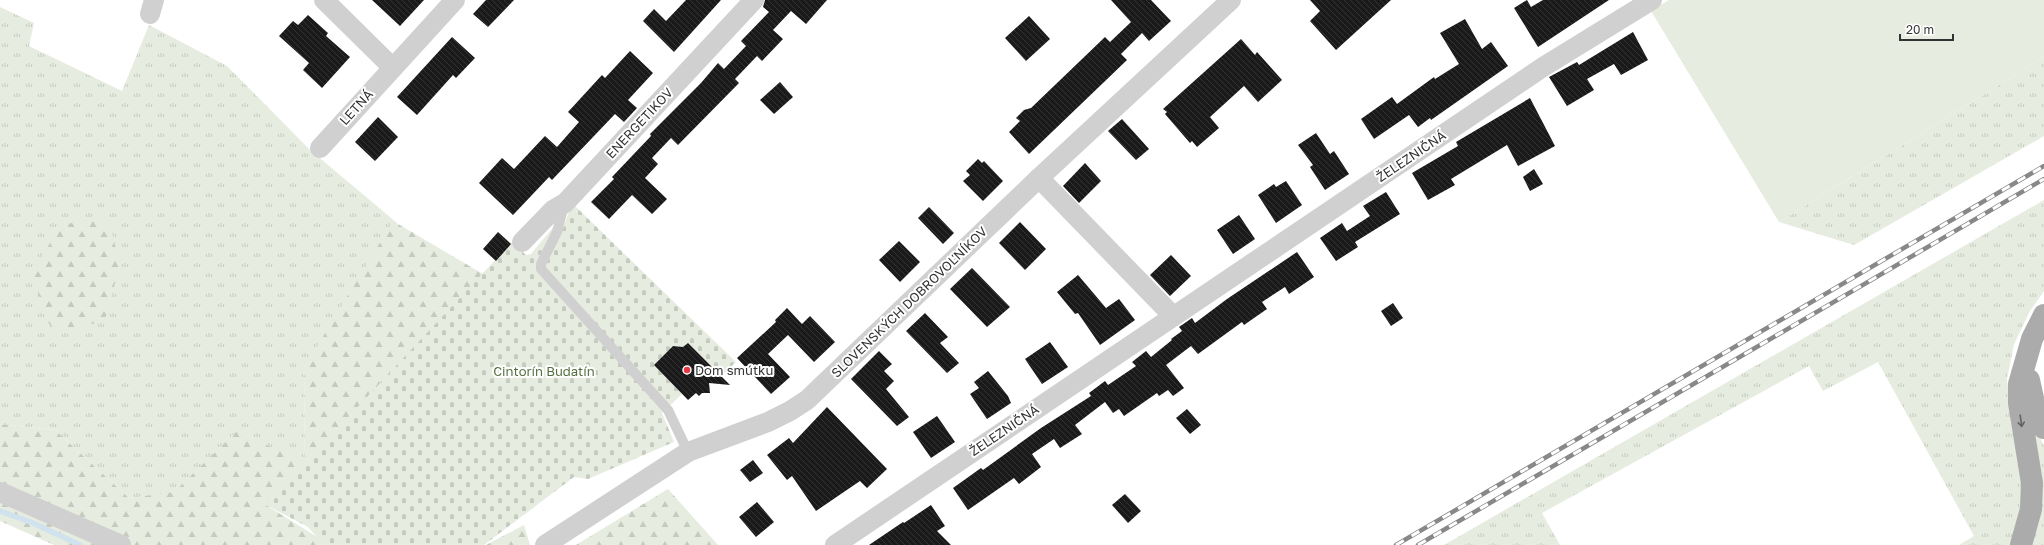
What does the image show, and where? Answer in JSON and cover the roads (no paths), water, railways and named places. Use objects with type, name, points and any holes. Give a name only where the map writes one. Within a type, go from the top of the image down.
[{"type":"main road","points":[[2021,545],[2032,509],[2032,483],[2019,403],[2019,384],[2032,339],[2044,315]]},
{"type":"main road","points":[[2027,356],[2030,391],[2036,412],[2044,428]]},
{"type":"street","points":[[324,0],[392,67]]},
{"type":"street","name":"LETNÁ","points":[[320,148],[392,67],[455,0]]},
{"type":"street","name":"ENERGETIKOV","points":[[522,242],[553,210],[565,203],[754,0]]},
{"type":"street","name":"SLOVENSKÝCH DOBROVOĽNÍKOV","points":[[545,545],[688,452],[768,422],[790,411],[807,400],[1039,178],[1231,0]]},
{"type":"street","name":"ŽELEZNIČNÁ","points":[[835,545],[1537,71],[1652,0]]},
{"type":"street","points":[[1039,178],[1173,316]]},
{"type":"street","points":[[0,492],[121,545]]},
{"type":"lane","points":[[565,203],[557,232],[541,264],[541,269],[668,410],[688,452]]},
{"type":"waterway","points":[[0,511],[33,523],[80,545]]},
{"type":"railway","points":[[1396,545],[2044,166]]},
{"type":"railway","points":[[1418,545],[2044,179]]},
{"type":"place","name":"Dom smútku","points":[[687,370]]},
{"type":"park label","name":"Cintorín Budatín","points":[[544,371]]}]
